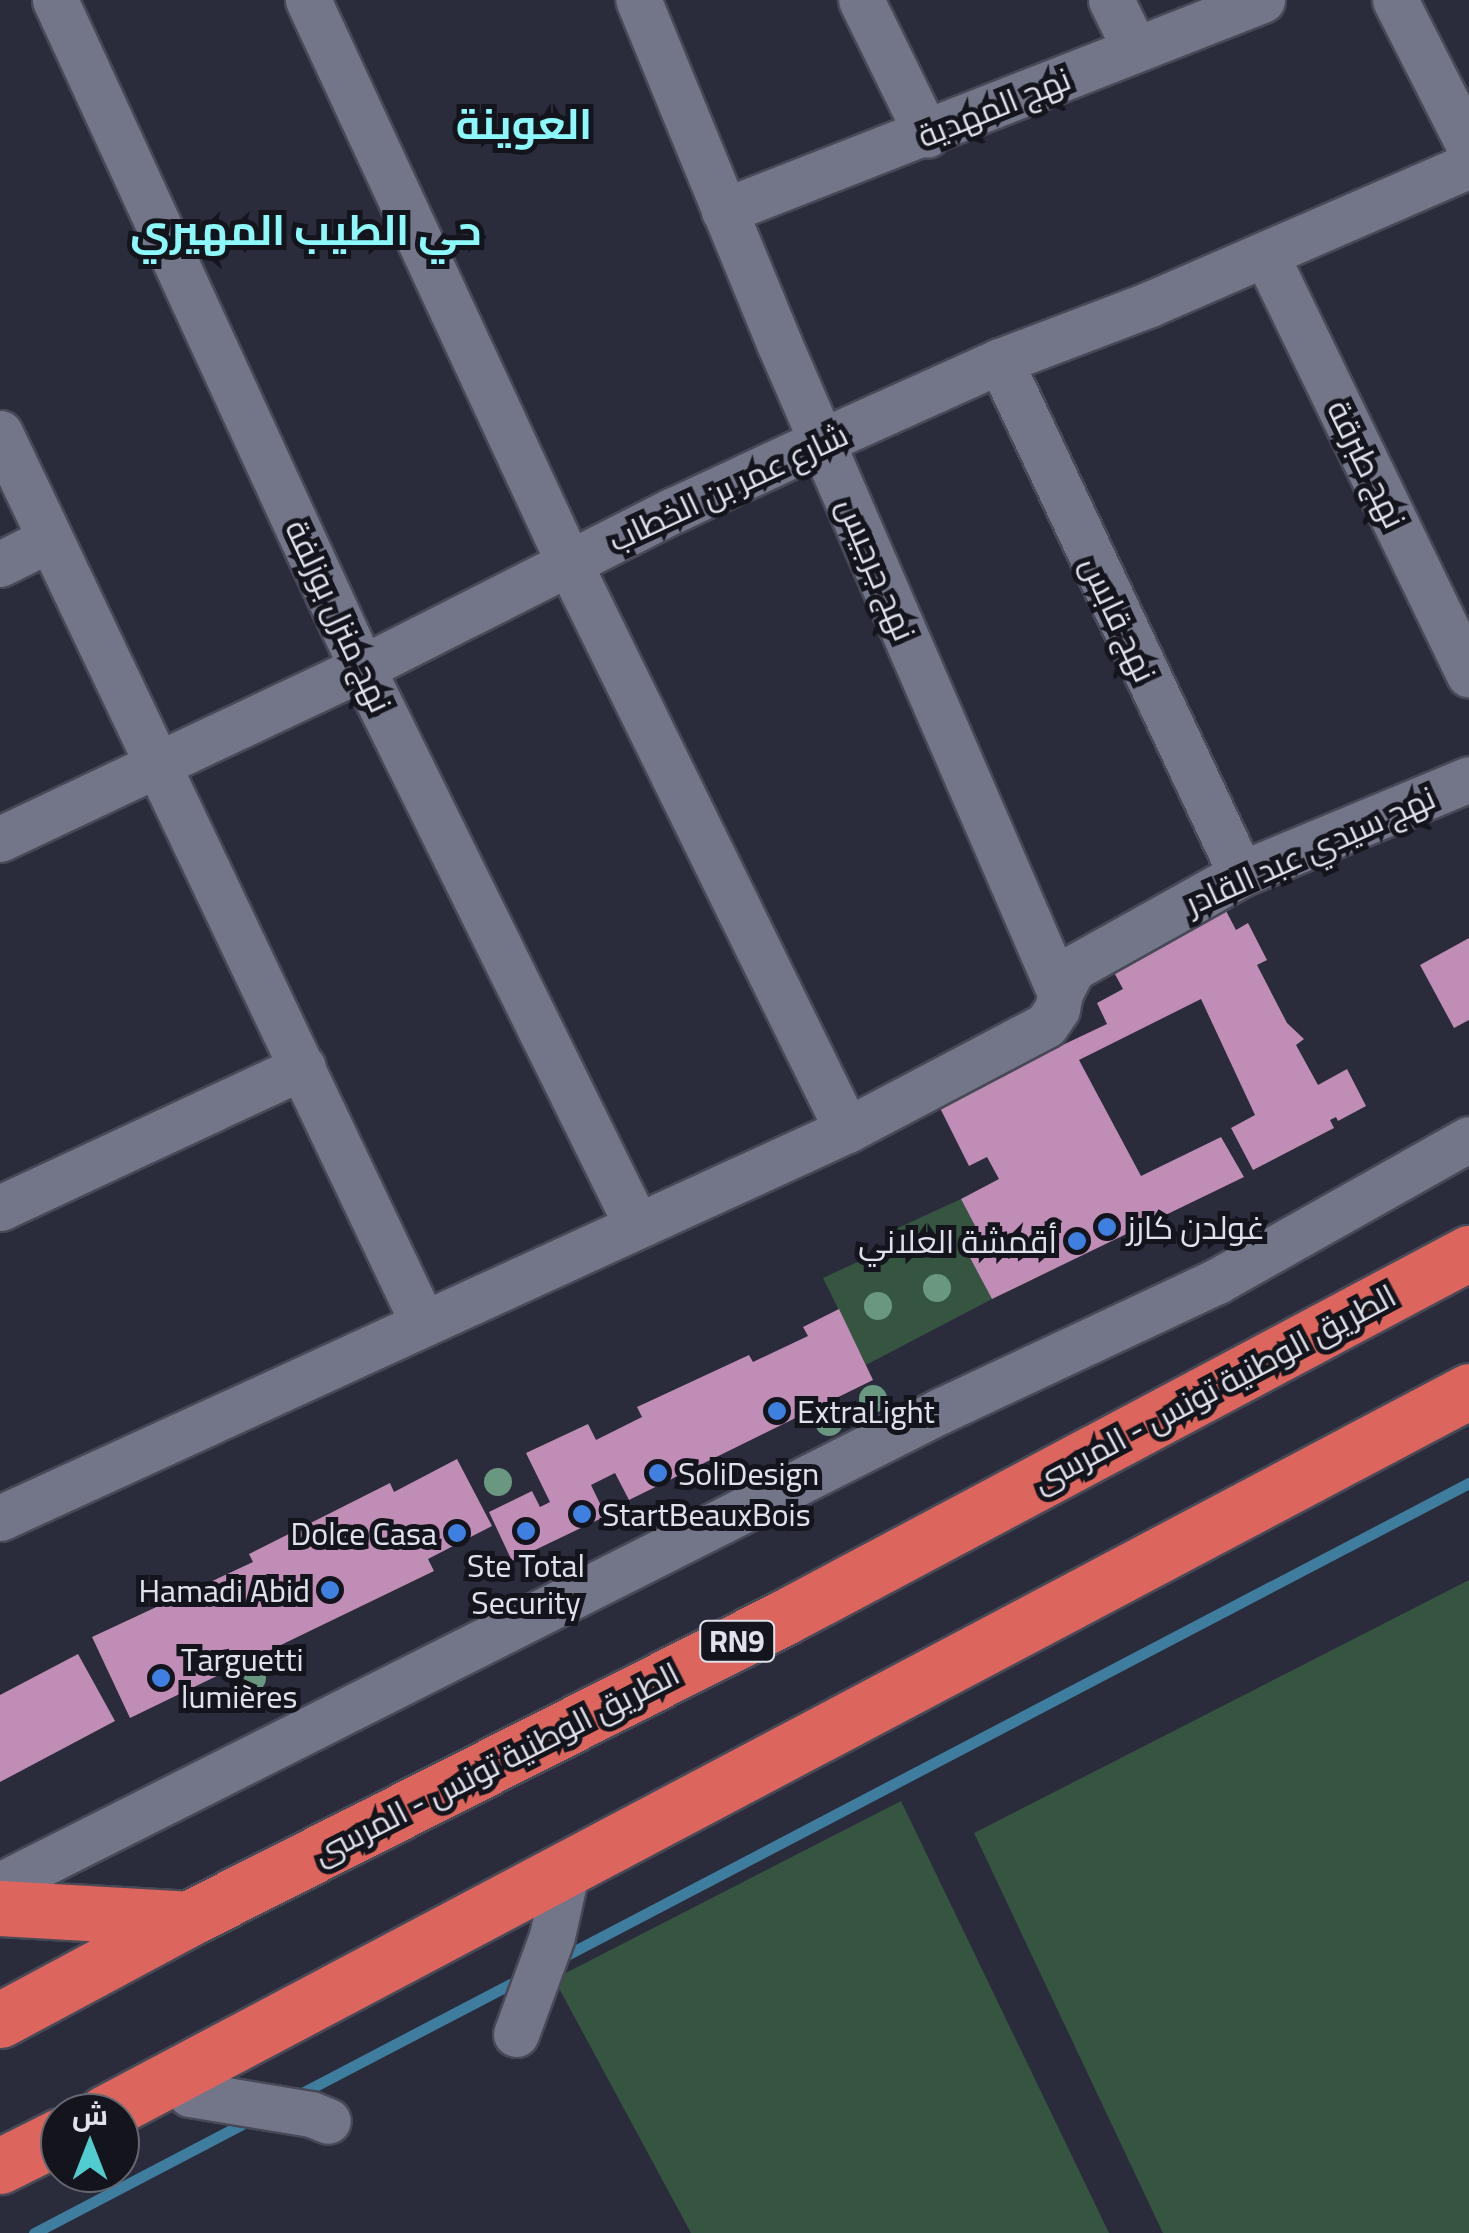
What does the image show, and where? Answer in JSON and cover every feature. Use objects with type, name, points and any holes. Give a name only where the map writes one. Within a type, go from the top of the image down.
[{"type":"highway","name":"الطريق الوطنية تونس - المرسى","points":[[0,2020],[188,1919],[783,1618],[1469,1253]]},
{"type":"highway","points":[[140,2096],[1469,1391]]},
{"type":"highway","points":[[0,1908],[188,1919]]},
{"type":"highway","points":[[0,2166],[40,2146]]},
{"type":"street","name":"نهج منزل بوزلفة","points":[[55,0],[362,668],[636,1226]]},
{"type":"street","points":[[308,0],[569,563],[847,1130]]},
{"type":"street","name":"نهج جرجيس","points":[[638,0],[1053,1009]]},
{"type":"street","points":[[861,0],[928,135]]},
{"type":"street","points":[[1111,0],[1135,49]]},
{"type":"street","name":"نهج المهدية","points":[[724,211],[928,135],[1262,0]]},
{"type":"street","points":[[1394,0],[1469,146]]},
{"type":"street","name":"شارع عمر بن الخطاب","points":[[0,840],[362,668],[822,441],[1000,361],[1266,254],[1469,165]]},
{"type":"street","name":"نهج طبرقة","points":[[1266,254],[1469,674]]},
{"type":"street","name":"نهج قابس","points":[[1000,361],[1241,874]]},
{"type":"street","points":[[0,433],[154,764],[422,1320]]},
{"type":"street","points":[[0,564],[48,540]]},
{"type":"street","name":"نهج سيدي عبد القادر","points":[[1053,1009],[1073,968],[1241,874],[1469,779]]},
{"type":"street","points":[[5,1501],[847,1130],[1053,1009]]},
{"type":"street","points":[[0,1208],[303,1067]]},
{"type":"street","points":[[0,1885],[942,1410],[1217,1281],[1469,1139]]},
{"type":"street","points":[[516,2034],[552,1936],[568,1869]]},
{"type":"street","points":[[179,2076],[190,2094],[310,2114],[328,2122]]},
{"type":"green space","points":[[961,1199],[983,1241],[967,1250],[992,1299],[866,1365],[823,1278],[894,1245],[889,1232]]},
{"type":"green space","points":[[1469,1580],[1469,2233],[1163,2233],[974,1833]]},
{"type":"green space","points":[[901,1801],[1109,2233],[691,2233],[554,1979]]},
{"type":"building","points":[[1224,907],[1236,930],[1248,923],[1267,960],[1257,965],[1287,1023],[1304,1039],[1296,1045],[1318,1085],[1347,1069],[1366,1106],[1338,1121],[1336,1117],[1330,1120],[1334,1128],[1253,1170],[1231,1128],[1255,1115],[1201,999],[1079,1060],[1141,1176],[1221,1137],[1244,1177],[992,1299],[966,1250],[983,1241],[961,1199],[999,1179],[987,1157],[969,1166],[938,1104],[1107,1024],[1097,1003],[1123,989],[1110,965]]},
{"type":"building","points":[[1469,938],[1469,1020],[1454,1028],[1420,965]]},
{"type":"building","points":[[839,1309],[873,1380],[629,1500],[615,1473],[591,1485],[606,1516],[512,1561],[489,1512],[532,1491],[540,1507],[550,1502],[526,1453],[588,1424],[596,1440],[642,1417],[637,1407],[749,1355],[753,1362],[808,1336],[803,1327]]},
{"type":"building","points":[[457,1459],[492,1526],[428,1559],[434,1571],[130,1718],[92,1637],[253,1562],[249,1554],[390,1483],[394,1492]]},
{"type":"building","points":[[78,1654],[115,1721],[0,1782],[0,1695]]},
{"type":"waterway","points":[[563,1957],[1469,1483]]},
{"type":"waterway","points":[[298,2095],[518,1980]]},
{"type":"waterway","points":[[34,2233],[250,2120]]},
{"type":"place","name":"غولدن كارز","points":[[1107,1227]]},
{"type":"place","name":"أقمشة العلاني","points":[[1077,1241]]},
{"type":"place","name":"ExtraLight","points":[[777,1411]]},
{"type":"place","name":"SoliDesign","points":[[658,1473]]},
{"type":"place","name":"StartBeauxBois","points":[[582,1514]]},
{"type":"place","name":"Ste Total Security","points":[[526,1531]]},
{"type":"place","name":"Dolce Casa","points":[[457,1533]]},
{"type":"place","name":"Hamadi Abid","points":[[330,1590]]},
{"type":"place","name":"Targuetti lumières","points":[[161,1678]]},
{"type":"district","name":"العوينة","points":[[524,124]]},
{"type":"district","name":"حي الطيب المهيري","points":[[306,230]]}]
